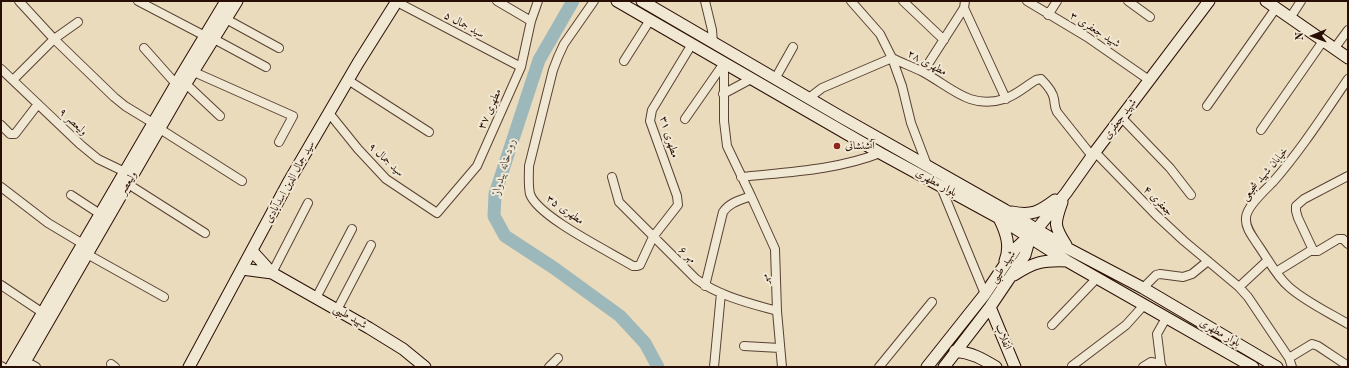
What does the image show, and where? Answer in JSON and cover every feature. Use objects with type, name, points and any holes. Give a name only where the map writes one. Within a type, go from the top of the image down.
[{"type":"main road","name":"ولیعصر","points":[[181,85],[194,72],[226,1]]},
{"type":"main road","name":"ولیعصر","points":[[24,364],[85,249],[100,214],[125,172],[156,126],[209,38],[226,19],[237,1]]},
{"type":"main road","name":"بلوار مطهری","points":[[617,1],[941,187],[1002,214]]},
{"type":"main road","name":"بلوار مطهری","points":[[642,1],[841,117],[927,165],[1033,233],[1069,262],[1253,367]]},
{"type":"main road","name":"شهید جعفری","points":[[1033,233],[1066,193],[1121,117],[1209,1]]},
{"type":"main road","points":[[1266,1],[1348,58]]},
{"type":"main road","name":"سید جمال الدین اسدآبادی","points":[[189,367],[288,183],[348,80],[397,2]]},
{"type":"main road","points":[[836,127],[841,117]]},
{"type":"main road","name":"ولیعصر","points":[[11,367],[43,313],[128,184],[156,126]]},
{"type":"main road","points":[[1066,193],[1056,218],[1056,224],[1057,232],[1071,250],[1069,262],[1048,260],[1037,262],[1005,275],[1008,246],[1007,234],[1002,214],[1036,212],[1066,193]]},
{"type":"main road","name":"بلوار مطهری","points":[[1033,233],[1071,250],[1143,288],[1277,367]]},
{"type":"main road","name":"شهید طیبی","points":[[944,367],[990,307],[1016,248],[1033,233]]},
{"type":"main road","name":"شهید طیبی","points":[[252,251],[272,273],[403,349],[425,367]]},
{"type":"main road","name":"شهید طیبی","points":[[242,269],[272,273]]},
{"type":"main road","name":"شهید طیبی","points":[[927,367],[985,294],[1005,275]]},
{"type":"main road","name":"انقلاب","points":[[990,307],[1015,367]]},
{"type":"main road","name":"انقلاب","points":[[955,351],[967,352],[979,356],[996,367]]},
{"type":"street","points":[[19,1],[54,39],[119,101],[242,181]]},
{"type":"street","points":[[138,1],[266,67]]},
{"type":"street","points":[[497,1],[531,21]]},
{"type":"street","name":"مطهری ۳۷","points":[[438,213],[477,166],[521,67],[531,21],[538,1]]},
{"type":"street","name":"مطهری ۳۵","points":[[594,1],[564,44],[553,70],[530,166],[530,194],[535,202],[544,211],[558,222],[633,266],[637,266],[642,261],[653,237]]},
{"type":"street","points":[[705,1],[712,30],[713,43]]},
{"type":"street","points":[[851,1],[880,34],[892,58],[902,86],[911,122],[927,165]]},
{"type":"street","points":[[903,1],[944,40]]},
{"type":"street","name":"شهید جعفری ۳","points":[[1027,1],[1048,15],[1087,37],[1150,80]]},
{"type":"street","points":[[1048,15],[1057,1]]},
{"type":"street","points":[[1128,1],[1150,17]]},
{"type":"street","points":[[1290,18],[1301,1]]},
{"type":"street","name":"سید جمال ۵","points":[[397,2],[521,67]]},
{"type":"street","points":[[923,72],[944,40],[964,5]]},
{"type":"street","points":[[964,5],[1006,99]]},
{"type":"street","points":[[1207,106],[1276,8]]},
{"type":"street","points":[[226,19],[279,48]]},
{"type":"street","points":[[624,61],[650,20]]},
{"type":"street","points":[[13,80],[54,39],[78,22]]},
{"type":"street","points":[[1334,49],[1348,30]]},
{"type":"street","points":[[1261,130],[1323,41]]},
{"type":"street","name":"مطهری ۳۱","points":[[653,237],[678,205],[678,201],[650,121],[650,116],[652,110],[692,44]]},
{"type":"street","points":[[775,79],[793,47]]},
{"type":"street","points":[[144,48],[181,85],[220,116]]},
{"type":"street","name":"مطهری ۲۸","points":[[809,98],[822,88],[892,58],[923,72],[965,97],[977,102],[992,102],[1006,99],[1036,80]]},
{"type":"street","points":[[685,120],[724,63]]},
{"type":"street","name":"مهر","points":[[724,63],[723,94],[727,146],[774,249],[777,311],[782,367]]},
{"type":"street","name":"ولیعصر ۹","points":[[1,69],[81,145],[98,158],[125,172]]},
{"type":"street","points":[[194,72],[292,116],[279,142]]},
{"type":"street","points":[[723,94],[752,78]]},
{"type":"street","name":"جعفری ۴","points":[[1036,80],[1038,79],[1043,81],[1053,93],[1054,105],[1057,112],[1094,154],[1156,215],[1184,241],[1239,287],[1248,297],[1289,358],[1292,367]]},
{"type":"street","name":"خیابان شهید شجیعی","points":[[1348,79],[1310,136],[1290,162],[1251,207],[1246,216],[1246,223],[1250,232],[1276,272],[1288,286],[1299,295],[1348,324]]},
{"type":"street","points":[[348,80],[429,132]]},
{"type":"street","points":[[1,125],[10,134],[15,134],[38,104]]},
{"type":"street","name":"سید جمال ۹","points":[[329,113],[358,149],[386,179],[438,213]]},
{"type":"street","points":[[1121,117],[1170,168],[1191,195]]},
{"type":"street","points":[[741,177],[825,168],[865,159],[880,153]]},
{"type":"street","points":[[1313,250],[1298,218],[1296,206],[1304,198],[1348,176]]},
{"type":"street","name":"مهر ۶","points":[[612,177],[619,202],[696,279],[705,286],[721,294],[777,311]]},
{"type":"street","points":[[128,184],[205,233]]},
{"type":"street","points":[[941,187],[985,294]]},
{"type":"street","points":[[1,188],[85,249],[164,297]]},
{"type":"street","points":[[71,195],[100,214]]},
{"type":"street","points":[[705,286],[723,212],[726,207],[732,203],[751,196]]},
{"type":"street","points":[[272,273],[308,203]]},
{"type":"street","points":[[316,298],[352,229]]},
{"type":"street","points":[[1276,272],[1310,251],[1318,251],[1323,249],[1340,238],[1345,240],[1348,244]]},
{"type":"street","points":[[336,310],[371,245]]},
{"type":"street","points":[[1239,287],[1268,260]]},
{"type":"street","points":[[1143,288],[1156,275],[1160,274],[1183,277],[1192,274],[1208,261]]},
{"type":"street","points":[[1052,325],[1097,278]]},
{"type":"street","points":[[1,285],[43,313]]},
{"type":"street","points":[[714,367],[721,294]]},
{"type":"street","points":[[879,367],[932,302]]},
{"type":"street","points":[[1072,366],[1126,325],[1144,305]]},
{"type":"street","points":[[1161,366],[1157,334],[1166,318]]},
{"type":"street","points":[[1289,358],[1312,344],[1318,346],[1348,366]]},
{"type":"street","points":[[744,346],[780,348]]},
{"type":"street","points":[[549,367],[558,358]]},
{"type":"street","points":[[1142,367],[1152,362],[1161,366]]},
{"type":"street","points":[[24,364],[36,367]]},
{"type":"waterway","name":"رودخانه بیدواز","points":[[573,1],[539,60],[495,194],[494,216],[505,236],[554,268],[620,316],[645,343],[658,367]]},
{"type":"place","name":"آتشنشانی","points":[[837,146]]}]
